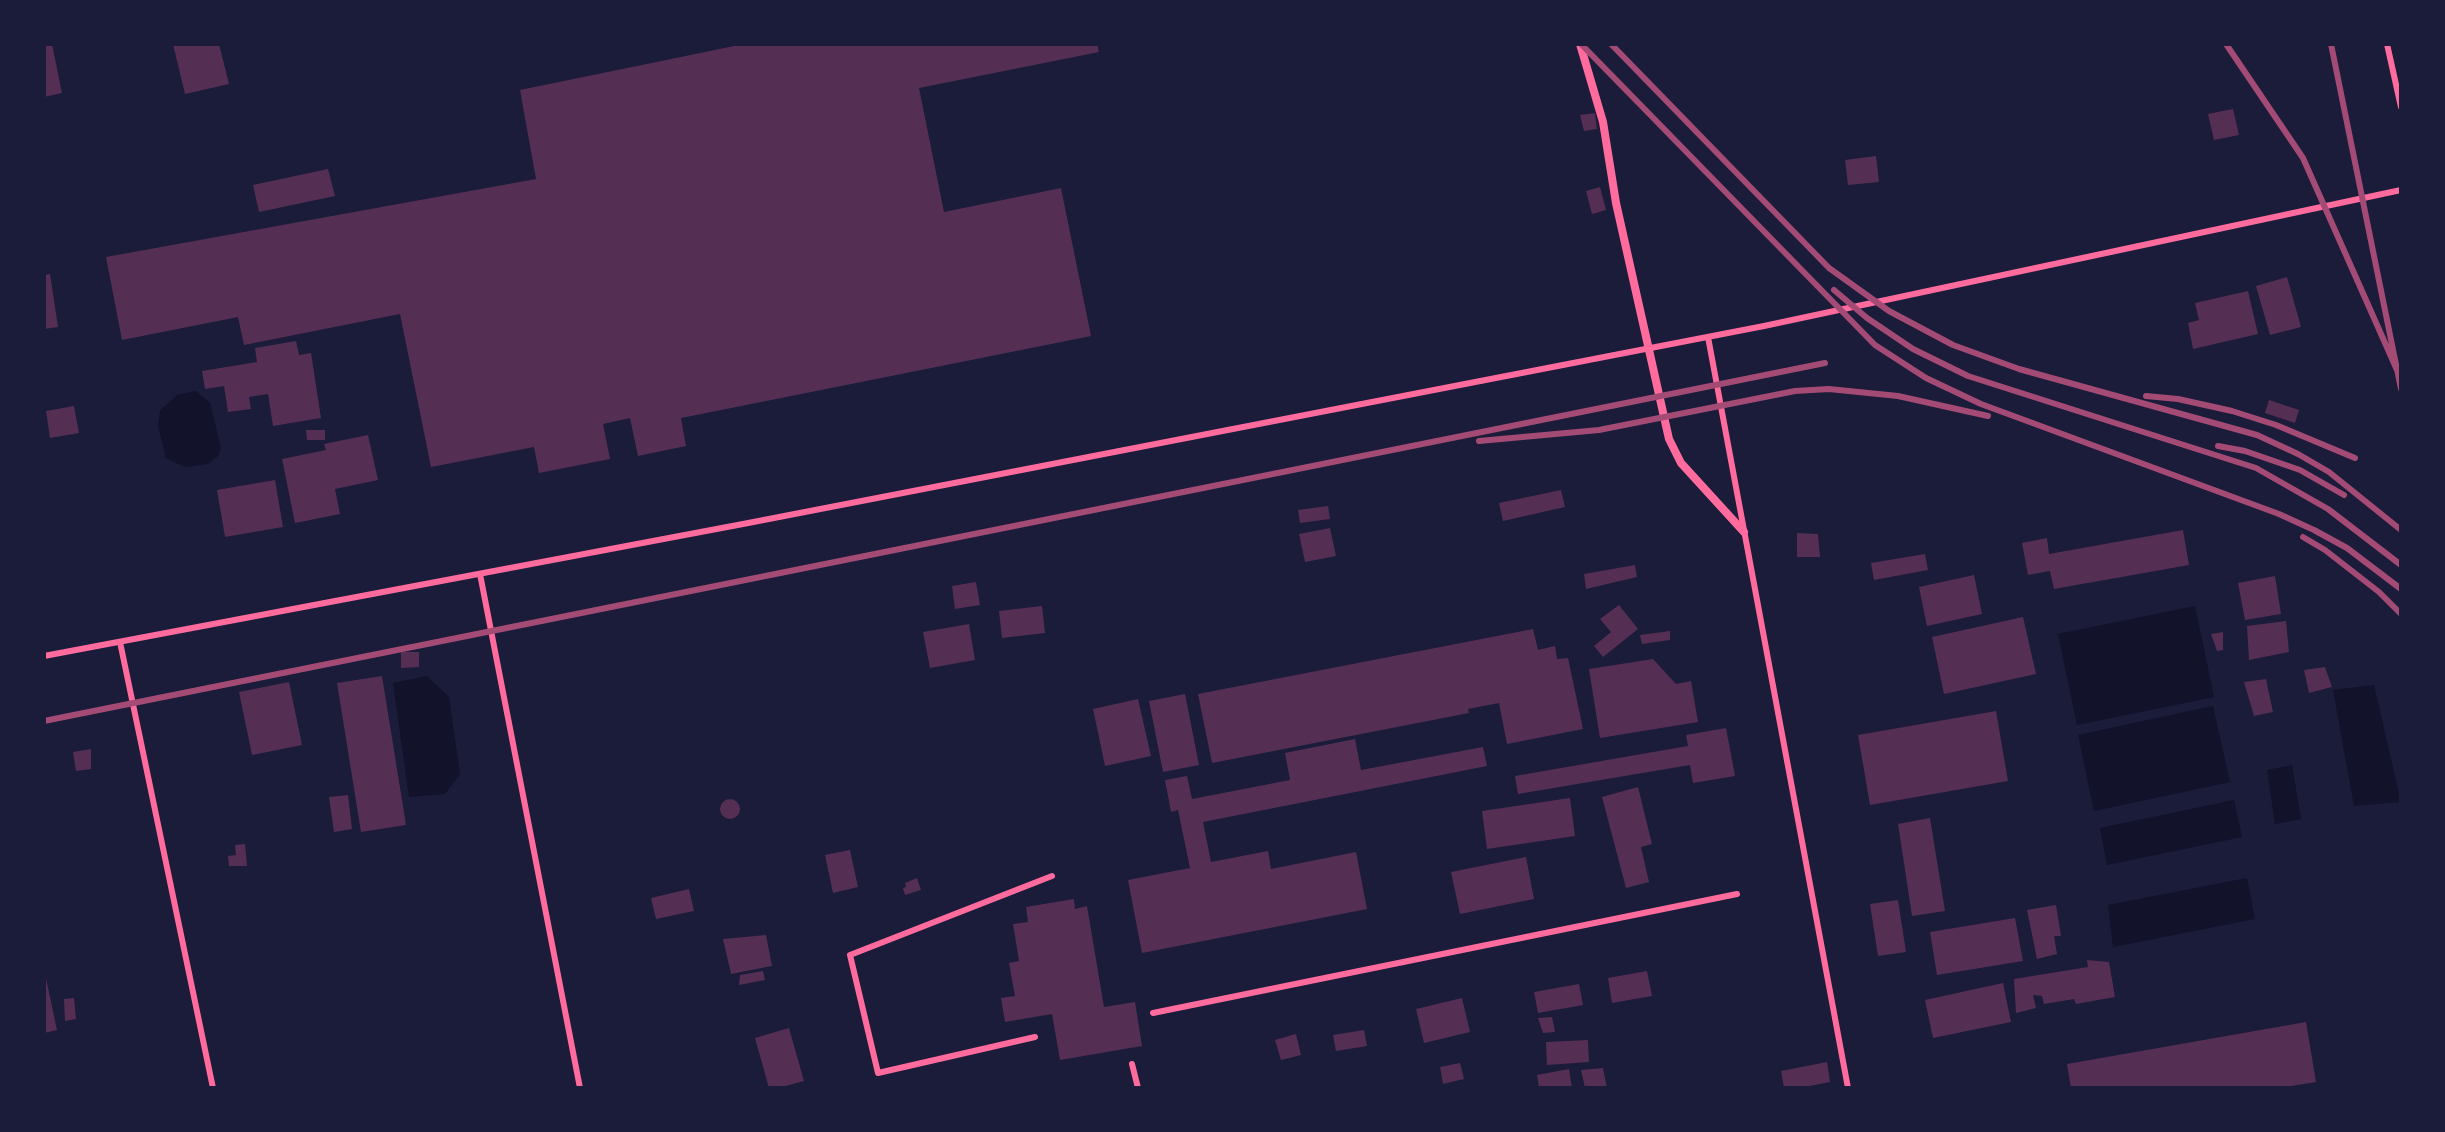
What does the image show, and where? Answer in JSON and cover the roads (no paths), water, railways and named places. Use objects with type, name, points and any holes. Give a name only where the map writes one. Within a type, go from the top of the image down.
[{"type":"street","points":[[1580,44],[1603,122],[1616,203],[1669,439],[1681,463],[1744,532]]},
{"type":"lane","points":[[2387,44],[2401,107]]},
{"type":"lane","points":[[44,656],[1708,337],[2401,190]]},
{"type":"lane","points":[[1708,337],[1848,1088]]},
{"type":"lane","points":[[480,574],[580,1088]]},
{"type":"lane","points":[[120,642],[213,1088]]},
{"type":"lane","points":[[1035,1037],[878,1073],[850,955],[1052,876]]},
{"type":"lane","points":[[1153,1013],[1737,894]]},
{"type":"lane","points":[[1132,1064],[1138,1088]]},
{"type":"railway","points":[[1581,44],[1875,345],[1926,378],[1981,404],[2279,514],[2314,530],[2347,548],[2401,589]]},
{"type":"railway","points":[[1611,44],[1829,268],[1889,311],[1953,345],[2019,369],[2257,435],[2329,472],[2401,530]]},
{"type":"railway","points":[[2226,44],[2303,158],[2397,370]]},
{"type":"railway","points":[[2331,44],[2401,389]]},
{"type":"railway","points":[[1834,290],[1867,318],[1913,349],[1968,376],[2256,468],[2328,509],[2401,565]]},
{"type":"railway","points":[[44,721],[1825,363]]},
{"type":"railway","points":[[1479,441],[1599,430],[1795,391],[1829,389],[1898,396],[1988,416]]},
{"type":"railway","points":[[2146,396],[2178,399],[2232,411],[2276,425],[2355,458]]},
{"type":"railway","points":[[2218,446],[2245,451],[2300,470],[2344,495]]},
{"type":"railway","points":[[2303,537],[2379,592],[2401,614]]}]
